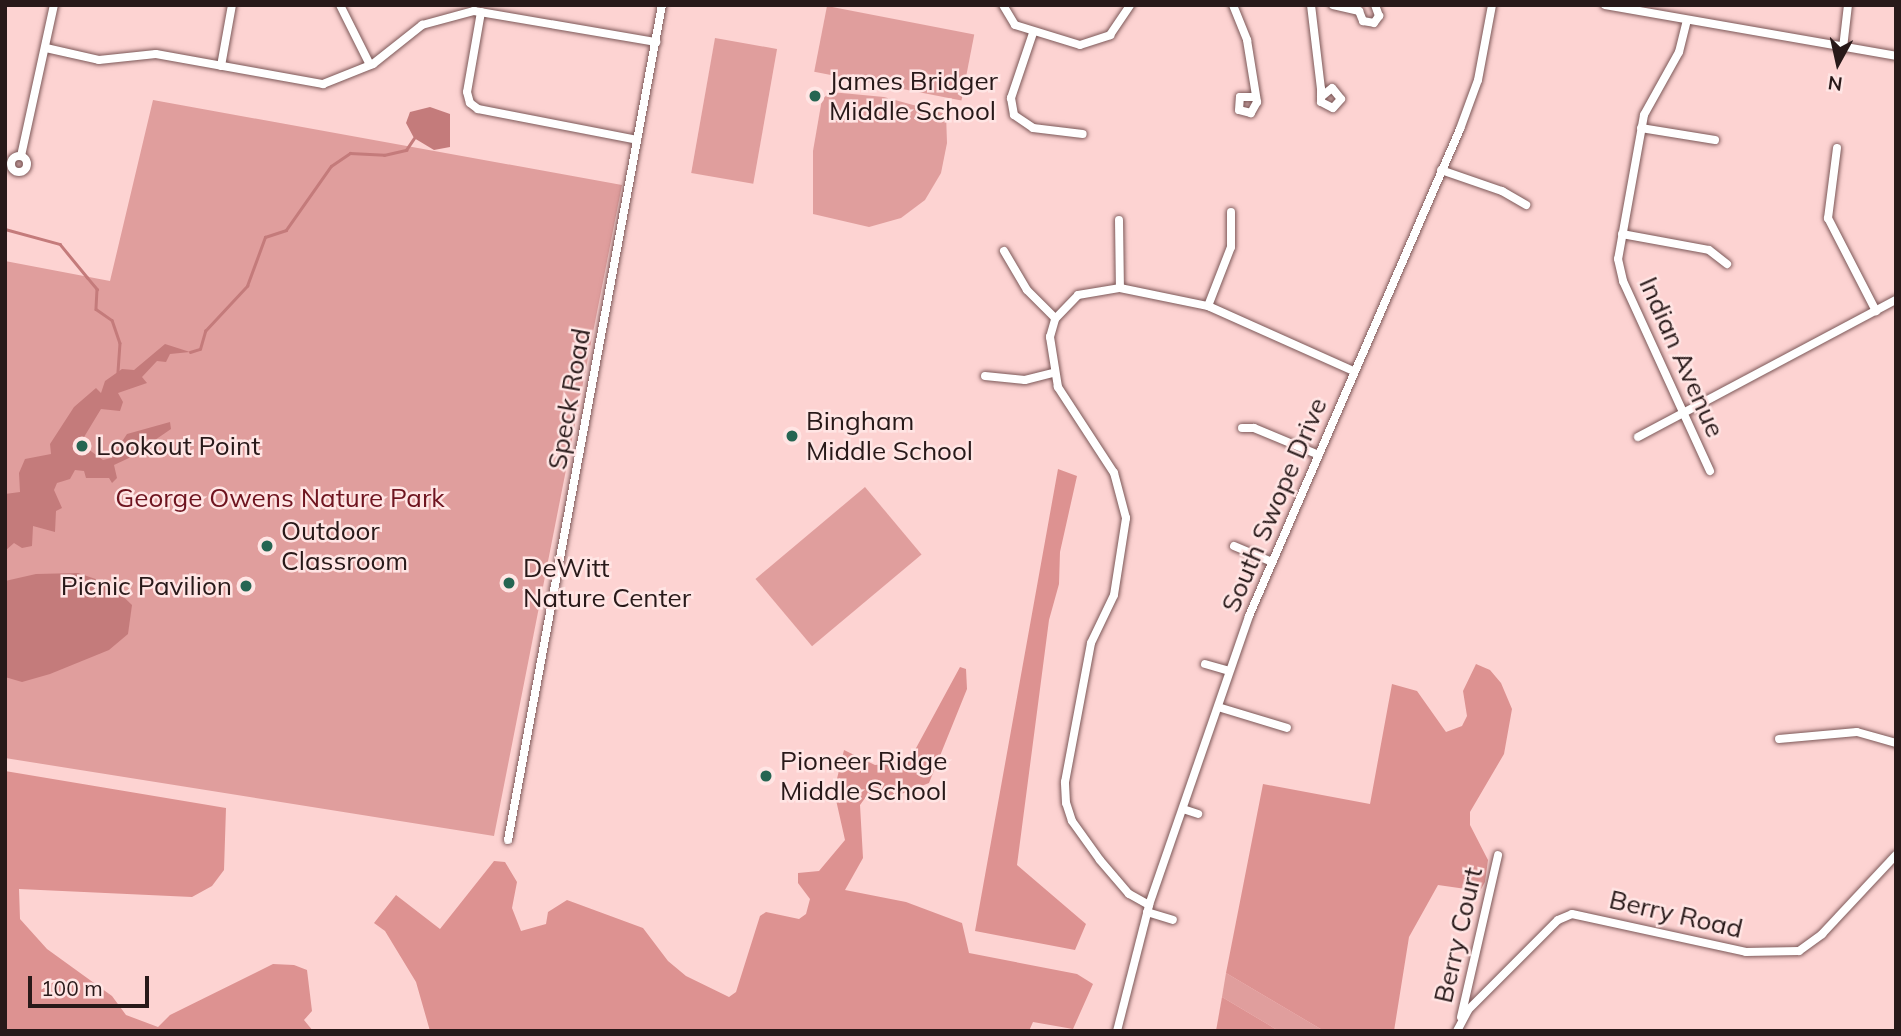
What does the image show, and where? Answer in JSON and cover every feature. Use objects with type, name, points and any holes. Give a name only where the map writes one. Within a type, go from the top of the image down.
[{"type":"street","points":[[21,156],[54,5]]},
{"type":"street","points":[[221,66],[232,5]]},
{"type":"street","points":[[340,5],[370,65]]},
{"type":"street","name":"Speck Road","points":[[508,840],[662,5]]},
{"type":"street","points":[[1003,5],[1015,26],[1033,33],[1090,45],[1110,35],[1130,5]]},
{"type":"street","points":[[1233,5],[1247,40],[1255,97]]},
{"type":"street","points":[[1311,5],[1321,97]]},
{"type":"street","points":[[1333,5],[1361,8],[1363,21],[1374,23],[1379,16],[1375,5]]},
{"type":"street","name":"South Swope Drive","points":[[1117,1031],[1148,909],[1229,671],[1272,562],[1478,80],[1492,5]]},
{"type":"street","points":[[1605,5],[1896,56]]},
{"type":"street","points":[[1843,48],[1848,5]]},
{"type":"street","points":[[46,48],[99,60],[138,53],[323,84],[370,65],[422,25],[481,12],[656,42]]},
{"type":"street","points":[[481,12],[467,92],[470,103],[478,109],[637,139]]},
{"type":"street","name":"Indian Avenue","points":[[1687,20],[1679,52],[1649,100],[1641,128],[1618,259],[1623,281],[1710,471]]},
{"type":"street","points":[[1033,33],[1011,98],[1014,115],[1033,128],[1083,134]]},
{"type":"street","points":[[1641,128],[1715,140]]},
{"type":"street","points":[[1837,148],[1828,218],[1876,311]]},
{"type":"street","points":[[1441,170],[1503,191],[1526,205]]},
{"type":"street","points":[[1208,306],[1231,247],[1231,212]]},
{"type":"street","points":[[1119,220],[1120,288]]},
{"type":"street","points":[[1622,234],[1709,250],[1727,264]]},
{"type":"street","points":[[1004,251],[1027,290],[1055,318]]},
{"type":"street","points":[[1173,920],[1148,909],[1129,894],[1072,821],[1066,803],[1065,782],[1091,643],[1114,595],[1126,518],[1114,473],[1067,403],[1054,373],[1049,337],[1055,318],[1078,295],[1120,288],[1208,306],[1353,371]]},
{"type":"street","points":[[1638,437],[1896,300]]},
{"type":"street","points":[[985,376],[1025,380],[1054,373]]},
{"type":"street","points":[[1242,428],[1254,428],[1319,455]]},
{"type":"street","points":[[1234,546],[1272,562]]},
{"type":"street","points":[[1205,664],[1229,671]]},
{"type":"street","points":[[1218,708],[1287,728]]},
{"type":"street","points":[[1779,739],[1857,732],[1896,743]]},
{"type":"street","points":[[1183,809],[1198,814]]},
{"type":"street","name":"Berry Court","points":[[1459,1027],[1498,855]]},
{"type":"street","name":"Berry Road","points":[[1459,1027],[1558,920],[1572,914],[1746,952],[1799,951],[1822,934],[1896,855]]},
{"type":"green space","points":[[827,6],[974,35],[961,100],[814,72]]},
{"type":"green space","points":[[715,38],[777,49],[753,184],[691,173]]},
{"type":"green space","points":[[831,92],[884,97],[946,114],[947,143],[941,173],[925,200],[901,218],[869,227],[813,214],[813,151],[822,99]]},
{"type":"green space","name":"George Owens Nature Park","points":[[153,100],[622,185],[494,836],[5,758],[5,261],[110,281]]},
{"type":"green space","points":[[865,487],[922,554],[812,646],[755,579]]},
{"type":"green space","points":[[1226,973],[1324,1031],[1279,1031],[1222,997]]},
{"type":"shaded area","points":[[430,107],[450,114],[450,147],[434,150],[414,138],[406,123],[410,112]]},
{"type":"shaded area","points":[[165,344],[190,352],[170,354],[166,362],[157,361],[142,377],[147,383],[118,393],[123,402],[120,411],[101,409],[78,447],[79,452],[88,449],[103,460],[111,458],[127,434],[170,422],[171,429],[155,440],[144,439],[144,446],[136,446],[129,458],[114,465],[117,478],[112,483],[109,478],[86,478],[84,471],[75,470],[70,479],[57,483],[54,490],[62,508],[56,511],[55,532],[33,526],[32,546],[22,548],[14,543],[5,551],[5,494],[20,492],[19,473],[25,459],[51,454],[50,444],[74,407],[96,388],[101,393],[105,381],[122,369],[134,370]]},
{"type":"shaded area","points":[[1058,469],[1077,476],[1060,552],[1059,584],[1049,620],[1017,865],[1086,924],[1075,950],[975,931]]},
{"type":"shaded area","points":[[78,573],[110,584],[132,605],[128,634],[109,650],[50,674],[22,682],[5,677],[5,581],[36,574]]},
{"type":"shaded area","points":[[1476,664],[1490,670],[1501,683],[1512,709],[1504,754],[1470,812],[1470,825],[1488,860],[1485,882],[1480,891],[1438,885],[1409,937],[1394,1031],[1324,1031],[1226,973],[1263,784],[1370,804],[1392,684],[1417,691],[1446,732],[1462,726],[1467,716],[1463,691]]},
{"type":"shaded area","points":[[960,667],[966,669],[967,689],[929,783],[899,795],[868,794],[860,805],[863,858],[845,890],[906,902],[962,923],[969,953],[1077,974],[1093,984],[1073,1029],[1033,1022],[1029,1031],[430,1031],[416,982],[385,931],[374,923],[396,895],[440,929],[494,861],[505,862],[517,882],[512,908],[521,931],[546,924],[548,912],[567,900],[643,928],[668,961],[686,976],[729,997],[736,992],[760,916],[766,912],[799,919],[806,914],[810,899],[798,883],[798,873],[819,871],[845,840],[834,791],[844,750],[875,765],[909,761]]},
{"type":"shaded area","points":[[5,771],[226,808],[224,870],[212,886],[192,897],[19,889],[20,919],[47,949],[112,996],[126,1015],[158,1027],[170,1015],[273,964],[294,965],[307,970],[312,1011],[304,1020],[313,1031],[5,1031]]},
{"type":"shaded area","points":[[1222,997],[1279,1031],[1216,1031]]},
{"type":"waterway","points":[[190,352],[200,349],[205,331],[247,286],[265,237],[286,230],[331,166],[350,153],[384,155],[406,150],[414,138]]},
{"type":"waterway","points":[[5,229],[60,244],[97,289],[96,309],[112,320],[120,343],[118,372]]},
{"type":"place","name":"James Bridger Middle School","points":[[815,96]]},
{"type":"place","name":"Bingham Middle School","points":[[792,436]]},
{"type":"place","name":"Lookout Point","points":[[82,446]]},
{"type":"place","name":"Outdoor Classroom","points":[[267,546]]},
{"type":"place","name":"DeWitt Nature Center","points":[[509,583]]},
{"type":"place","name":"Picnic Pavilion","points":[[246,586]]},
{"type":"place","name":"Pioneer Ridge Middle School","points":[[766,776]]}]
